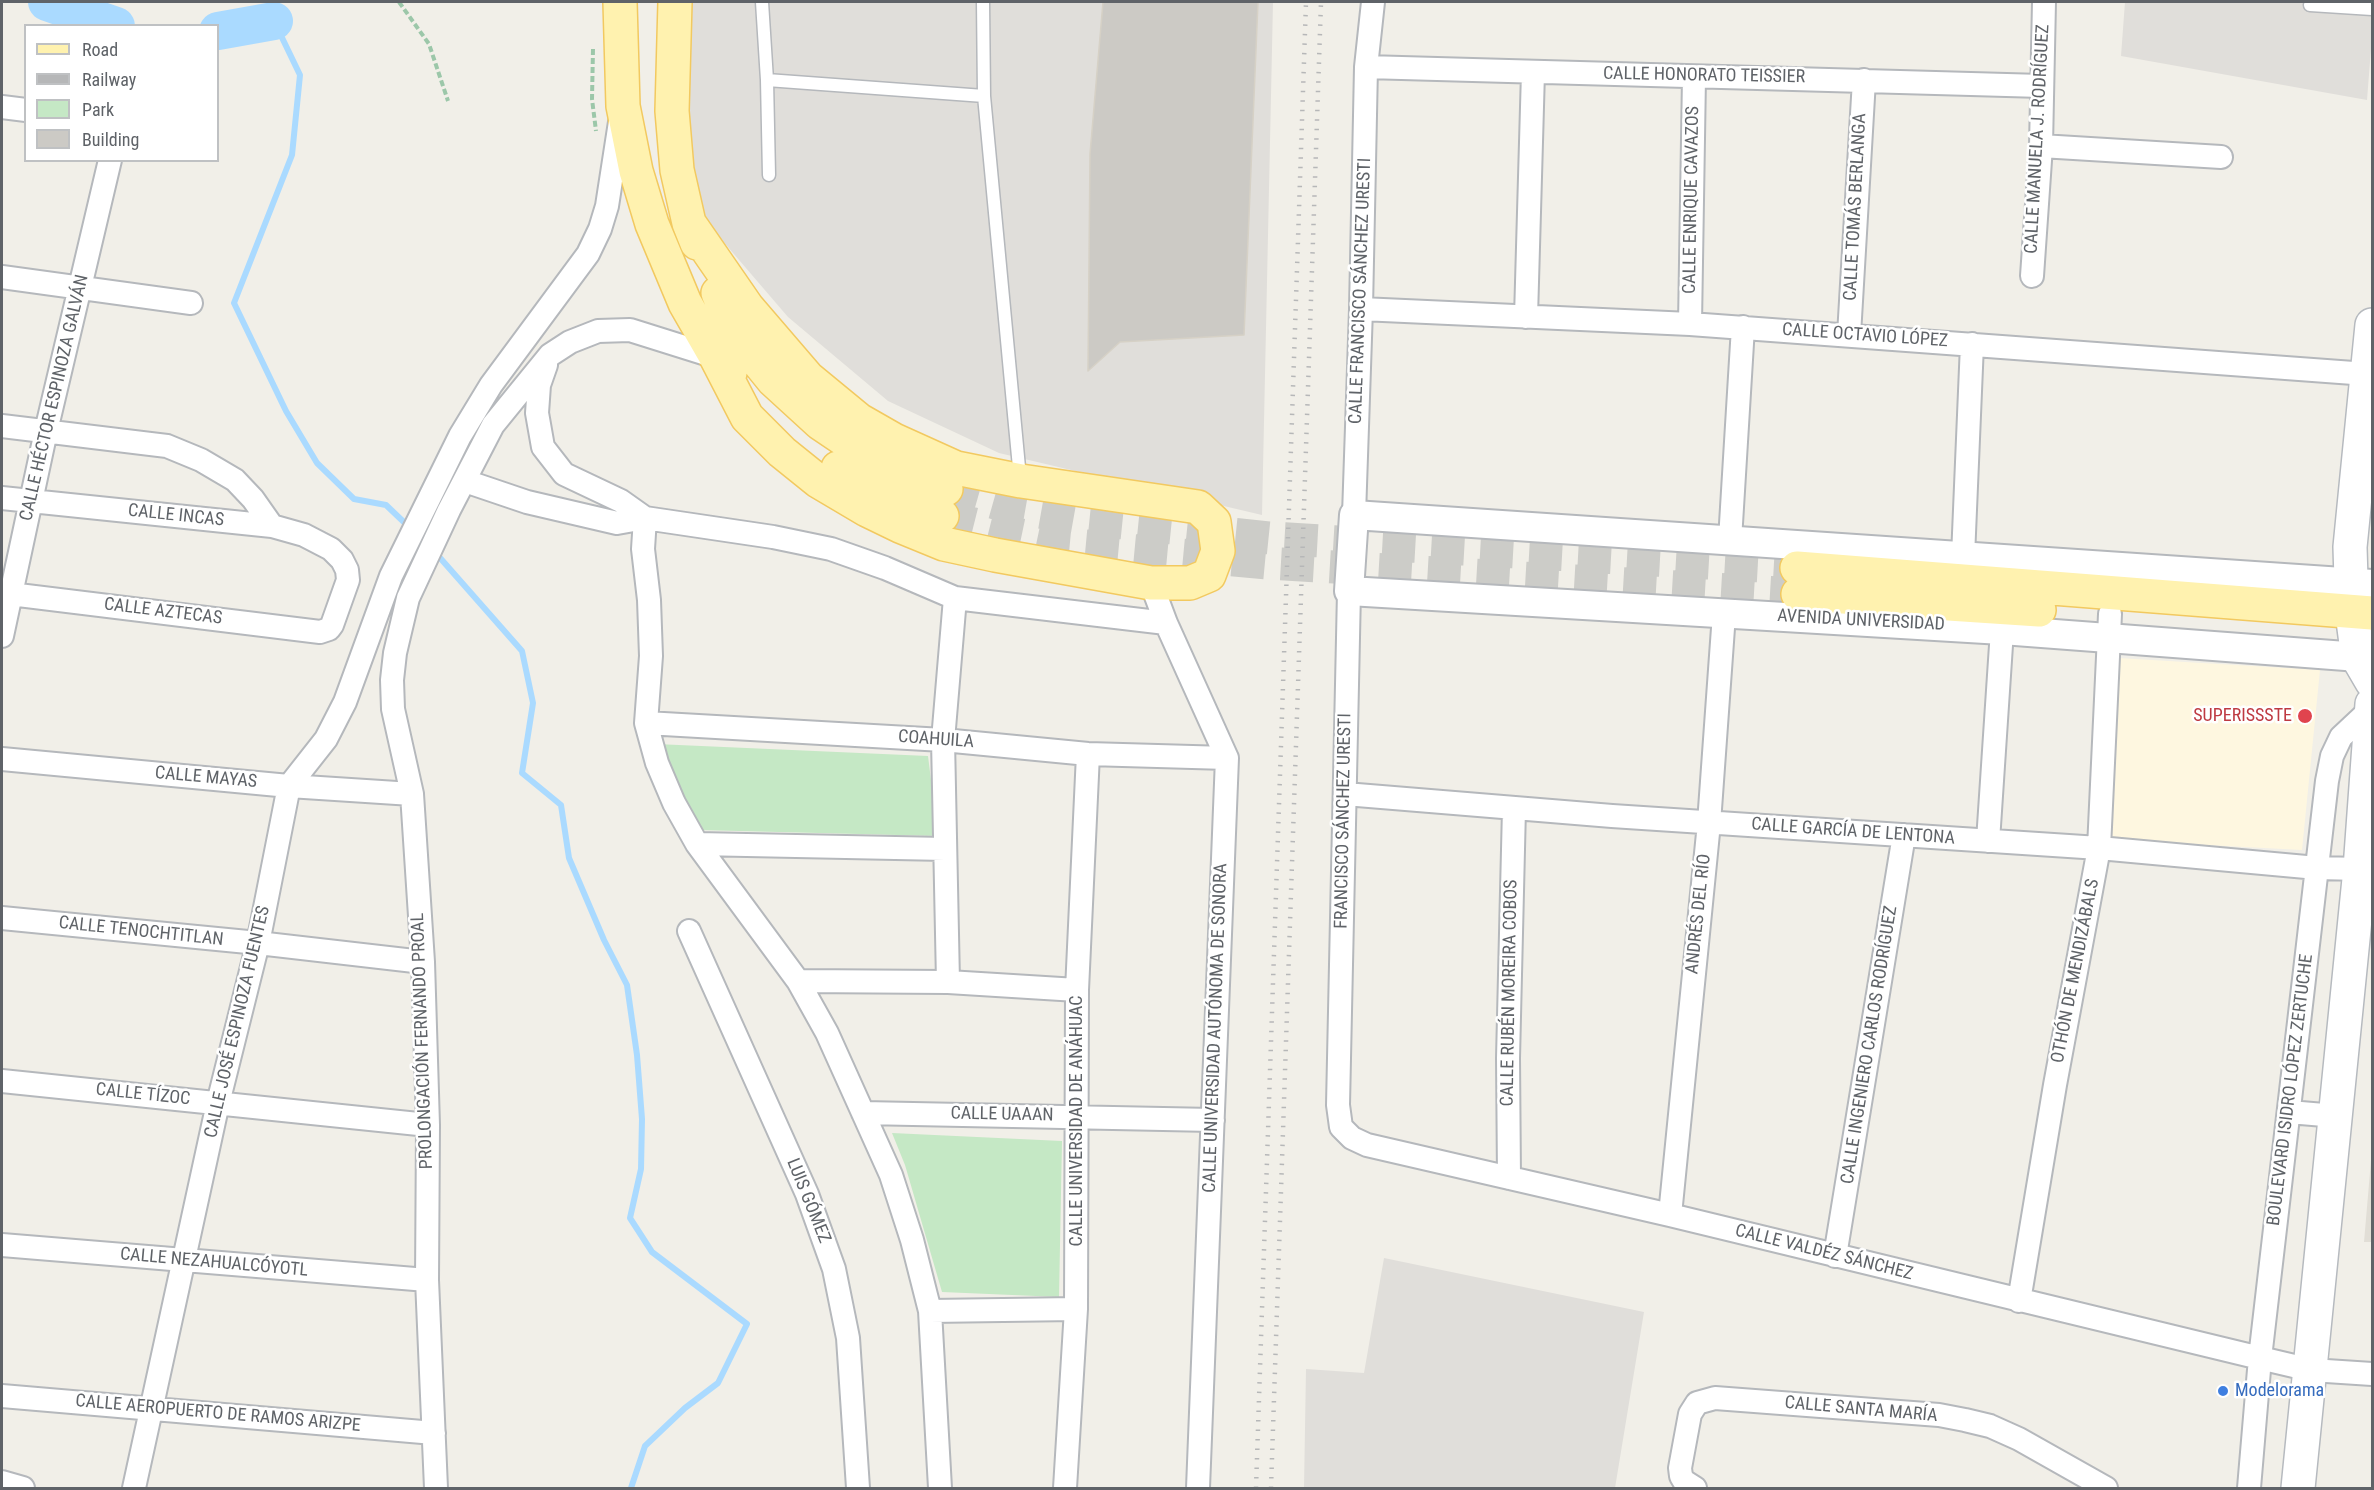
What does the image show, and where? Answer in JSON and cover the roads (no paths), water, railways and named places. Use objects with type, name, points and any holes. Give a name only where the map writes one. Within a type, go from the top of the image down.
[{"type":"main road","points":[[620,2],[623,106],[636,171],[652,224],[685,303],[716,357],[739,404],[756,427],[818,481],[867,510],[944,544],[1151,583],[1190,584],[1209,575],[1218,551],[1214,522],[1198,507],[1021,481],[956,468],[894,440],[859,420],[808,378],[747,307],[689,223]]},
{"type":"main road","points":[[675,2],[672,111],[677,170],[689,223],[727,314],[751,353],[773,380],[820,423],[860,450],[898,471],[944,503],[906,503],[860,481],[823,458],[780,423],[716,357]]},
{"type":"main road","points":[[2364,628],[2350,547],[2373,325]]},
{"type":"main road","name":"AVENIDA UNIVERSIDAD","points":[[1798,581],[2364,628],[2110,626],[1798,581]]},
{"type":"main road","name":"BOULEVARD ISIDRO LÓPEZ ZERTUCHE","points":[[2298,1488],[2360,869],[2372,706]]},
{"type":"street","name":"CALLE FRANCISCO SÁNCHEZ URESTI","points":[[1354,515],[1366,67],[1373,2]]},
{"type":"street","name":"CALLE MANUELA J. RODRÍGUEZ","points":[[2031,276],[2041,146],[2044,2]]},
{"type":"street","name":"CALLE HONORATO TEISSIER","points":[[1366,67],[2042,86]]},
{"type":"street","points":[[1526,317],[1533,72]]},
{"type":"street","name":"CALLE ENRIQUE CAVAZOS","points":[[1690,324],[1694,77]]},
{"type":"street","name":"CALLE TOMÁS BERLANGA","points":[[1849,335],[1864,80]]},
{"type":"street","name":"CALLE JOSÉ ESPINOZA FUENTES","points":[[134,1488],[218,1103],[258,943],[289,786],[326,739],[345,702],[392,576],[460,436],[491,386],[588,254],[600,229],[607,206],[623,106]]},
{"type":"street","points":[[2,107],[24,110]]},
{"type":"street","points":[[2041,146],[2221,157]]},
{"type":"street","name":"CALLE HÉCTOR ESPINOZA GALVÁN","points":[[2,636],[6,593],[31,501],[110,162]]},
{"type":"street","points":[[2,277],[191,303]]},
{"type":"street","name":"CALLE OCTAVIO LÓPEZ","points":[[1361,309],[1743,327],[2367,374]]},
{"type":"street","points":[[1730,540],[1743,327]]},
{"type":"street","name":"PROLONGACIÓN FERNANDO PROAL","points":[[435,1486],[427,1280],[428,1125],[423,962],[412,794],[393,709],[394,653],[408,598],[448,510],[465,481],[492,424],[550,355],[570,342],[598,331],[630,330],[716,357]]},
{"type":"street","points":[[1963,557],[1972,344]]},
{"type":"street","points":[[550,355],[538,385],[537,412],[543,447],[564,474],[621,501],[645,518]]},
{"type":"street","points":[[2,426],[175,449],[201,460],[235,480],[253,499],[272,526]]},
{"type":"street","points":[[465,481],[527,502],[616,523],[645,518],[773,537],[831,549],[885,568],[955,598],[1166,623]]},
{"type":"street","name":"CALLE INCAS","points":[[2,498],[272,526],[304,536],[331,549],[342,560],[347,570],[348,580],[332,625],[324,632]]},
{"type":"street","points":[[1354,515],[1963,557],[2364,628]]},
{"type":"street","name":"FRANCISCO SÁNCHEZ URESTI","points":[[1341,1127],[1338,1105],[1349,591],[1354,515]]},
{"type":"street","points":[[645,518],[644,549],[651,656],[646,723],[657,763],[674,803],[698,844],[798,981],[826,1033],[891,1176],[912,1240],[930,1311],[940,1488]]},
{"type":"street","name":"CALLE UNIVERSIDAD AUTÓNOMA DE SONORA","points":[[1151,583],[1166,623],[1227,758],[1198,1488]]},
{"type":"street","name":"AVENIDA UNIVERSIDAD","points":[[1349,591],[2002,630],[2110,626]]},
{"type":"street","name":"CALLE AZTECAS","points":[[6,593],[324,632]]},
{"type":"street","points":[[948,982],[943,740],[955,598]]},
{"type":"street","name":"ANDRÉS DEL RÍO","points":[[1670,1215],[1709,823],[1724,614]]},
{"type":"street","name":"OTHÓN DE MENDIZÁBALS","points":[[2019,1301],[2055,1085],[2099,848],[2110,626]]},
{"type":"street","points":[[1988,840],[2002,630]]},
{"type":"street","name":"BOULEVARD ISIDRO LÓPEZ ZERTUCHE","points":[[2249,1488],[2260,1358],[2327,781],[2332,756],[2341,737],[2372,706]]},
{"type":"street","name":"COAHUILA","points":[[646,723],[943,740],[1088,754],[1227,758]]},
{"type":"street","name":"CALLE UNIVERSIDAD DE ANÁHUAC","points":[[1065,1488],[1076,1309],[1077,990],[1088,754]]},
{"type":"street","name":"CALLE MAYAS","points":[[2,759],[289,786],[412,794]]},
{"type":"street","name":"CALLE GARCÍA DE LENTONA","points":[[1345,794],[1709,823],[2099,848],[2317,868],[2360,869]]},
{"type":"street","name":"CALLE RUBÉN MOREIRA COBOS","points":[[1509,1178],[1508,1058],[1514,808]]},
{"type":"street","name":"CALLE INGENIERO CARLOS RODRÍGUEZ","points":[[1835,1256],[1904,835]]},
{"type":"street","points":[[698,844],[945,849]]},
{"type":"street","name":"CALLE TENOCHTITLAN","points":[[2,918],[423,962]]},
{"type":"street","name":"LUIS GÓMEZ","points":[[689,931],[807,1194],[834,1269],[848,1338],[858,1488]]},
{"type":"street","points":[[798,981],[948,982],[1077,990]]},
{"type":"street","name":"CALLE TÍZOC","points":[[2,1080],[428,1125]]},
{"type":"street","points":[[2289,1112],[2336,1116]]},
{"type":"street","name":"CALLE UAAAN","points":[[863,1113],[1213,1120]]},
{"type":"street","name":"CALLE VALDÉZ SÁNCHEZ","points":[[1341,1127],[1352,1138],[1367,1145],[1670,1215],[2311,1370],[2373,1374]]},
{"type":"street","name":"CALLE NEZAHUALCÓYOTL","points":[[2,1245],[427,1280]]},
{"type":"street","points":[[930,1311],[1076,1309]]},
{"type":"street","name":"CALLE AEROPUERTO DE RAMOS ARIZPE","points":[[2,1396],[152,1407],[434,1433]]},
{"type":"street","name":"CALLE SANTA MARÍA","points":[[1695,1488],[1684,1481],[1680,1468],[1690,1414],[1697,1402],[1715,1398],[1939,1415],[1965,1420],[1990,1426],[2019,1439],[2106,1488]]},
{"type":"street","points":[[2,1482],[23,1488]]},
{"type":"lane","points":[[762,2],[767,80],[769,174]]},
{"type":"lane","points":[[983,2],[984,96],[1021,481]]},
{"type":"lane","points":[[2310,5],[2373,9]]},
{"type":"lane","points":[[767,80],[984,96]]},
{"type":"waterway","points":[[47,2],[110,24]]},
{"type":"waterway","points":[[274,21],[300,75],[292,155],[234,303],[286,411],[317,463],[354,499],[386,505],[409,527]]},
{"type":"waterway","points":[[219,31],[274,21]]},
{"type":"waterway","points":[[434,551],[522,651],[533,703],[522,773],[561,805],[569,858],[604,940],[627,985],[637,1055],[642,1119],[641,1169],[630,1218],[652,1252],[747,1324],[718,1383],[685,1408],[645,1446],[631,1488]]},
{"type":"tunnel","points":[[946,489],[1006,506],[1074,518],[1270,538],[1797,568]]},
{"type":"tunnel","points":[[942,516],[1064,544],[1266,563],[1798,594]]},
{"type":"railway","points":[[1256,1488],[1306,2]]},
{"type":"railway","points":[[1271,1488],[1321,2]]},
{"type":"place","name":"SUPERISSSTE","points":[[2305,716]]},
{"type":"place","name":"Modelorama","points":[[2223,1391]]}]
